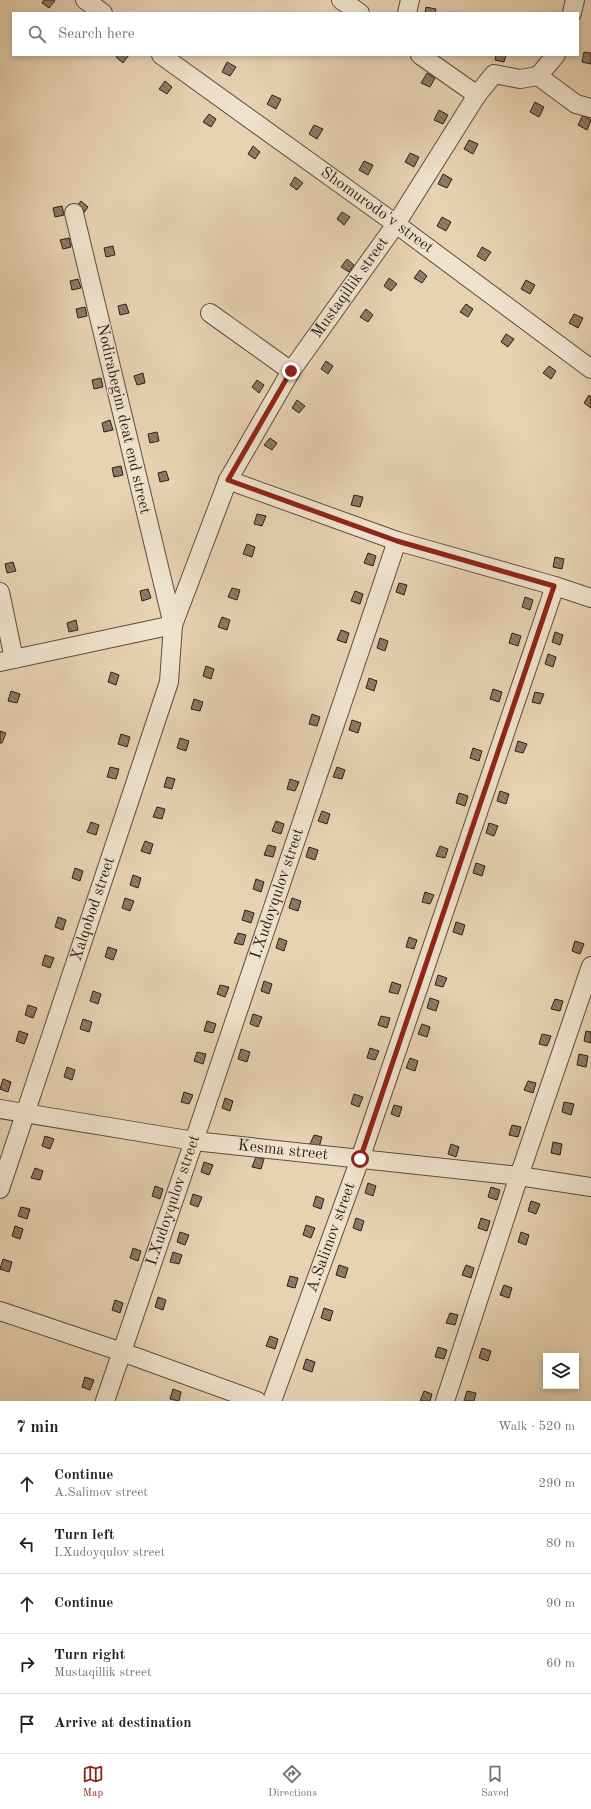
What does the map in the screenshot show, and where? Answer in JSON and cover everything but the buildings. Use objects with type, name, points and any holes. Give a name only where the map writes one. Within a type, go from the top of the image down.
[{"type":"street","points":[[85,0],[102,12]]},
{"type":"street","points":[[341,0],[359,12]]},
{"type":"street","points":[[407,12],[410,0]]},
{"type":"street","points":[[572,12],[575,0]]},
{"type":"street","name":"Shomurodo'v street","points":[[162,56],[396,224],[591,369]]},
{"type":"street","points":[[421,56],[477,95]]},
{"type":"street","points":[[555,56],[538,76],[576,104],[591,108]]},
{"type":"street","name":"Mustaqillik street","points":[[172,625],[228,480],[291,371],[396,224],[477,95],[494,74],[520,78],[538,76]]},
{"type":"street","name":"Nodirabegim deat end street","points":[[74,213],[172,625]]},
{"type":"street","points":[[210,313],[291,371]]},
{"type":"street","points":[[228,480],[397,541],[591,598]]},
{"type":"street","name":"I.Хudoyqulov street","points":[[105,1401],[397,541]]},
{"type":"street","name":"A.Salimov street","points":[[272,1401],[360,1159],[554,586]]},
{"type":"street","points":[[0,592],[7,660],[172,625]]},
{"type":"street","name":"Хalqobod street","points":[[0,1189],[169,682],[172,625]]},
{"type":"street","points":[[445,1401],[519,1176],[591,966]]},
{"type":"street","name":"Kesma street","points":[[0,1109],[194,1141],[519,1176],[591,1187]]},
{"type":"street","points":[[0,1311],[122,1352],[257,1401]]},
{"type":"route","points":[[291,371],[228,480],[397,541],[554,586],[360,1159]]}]
